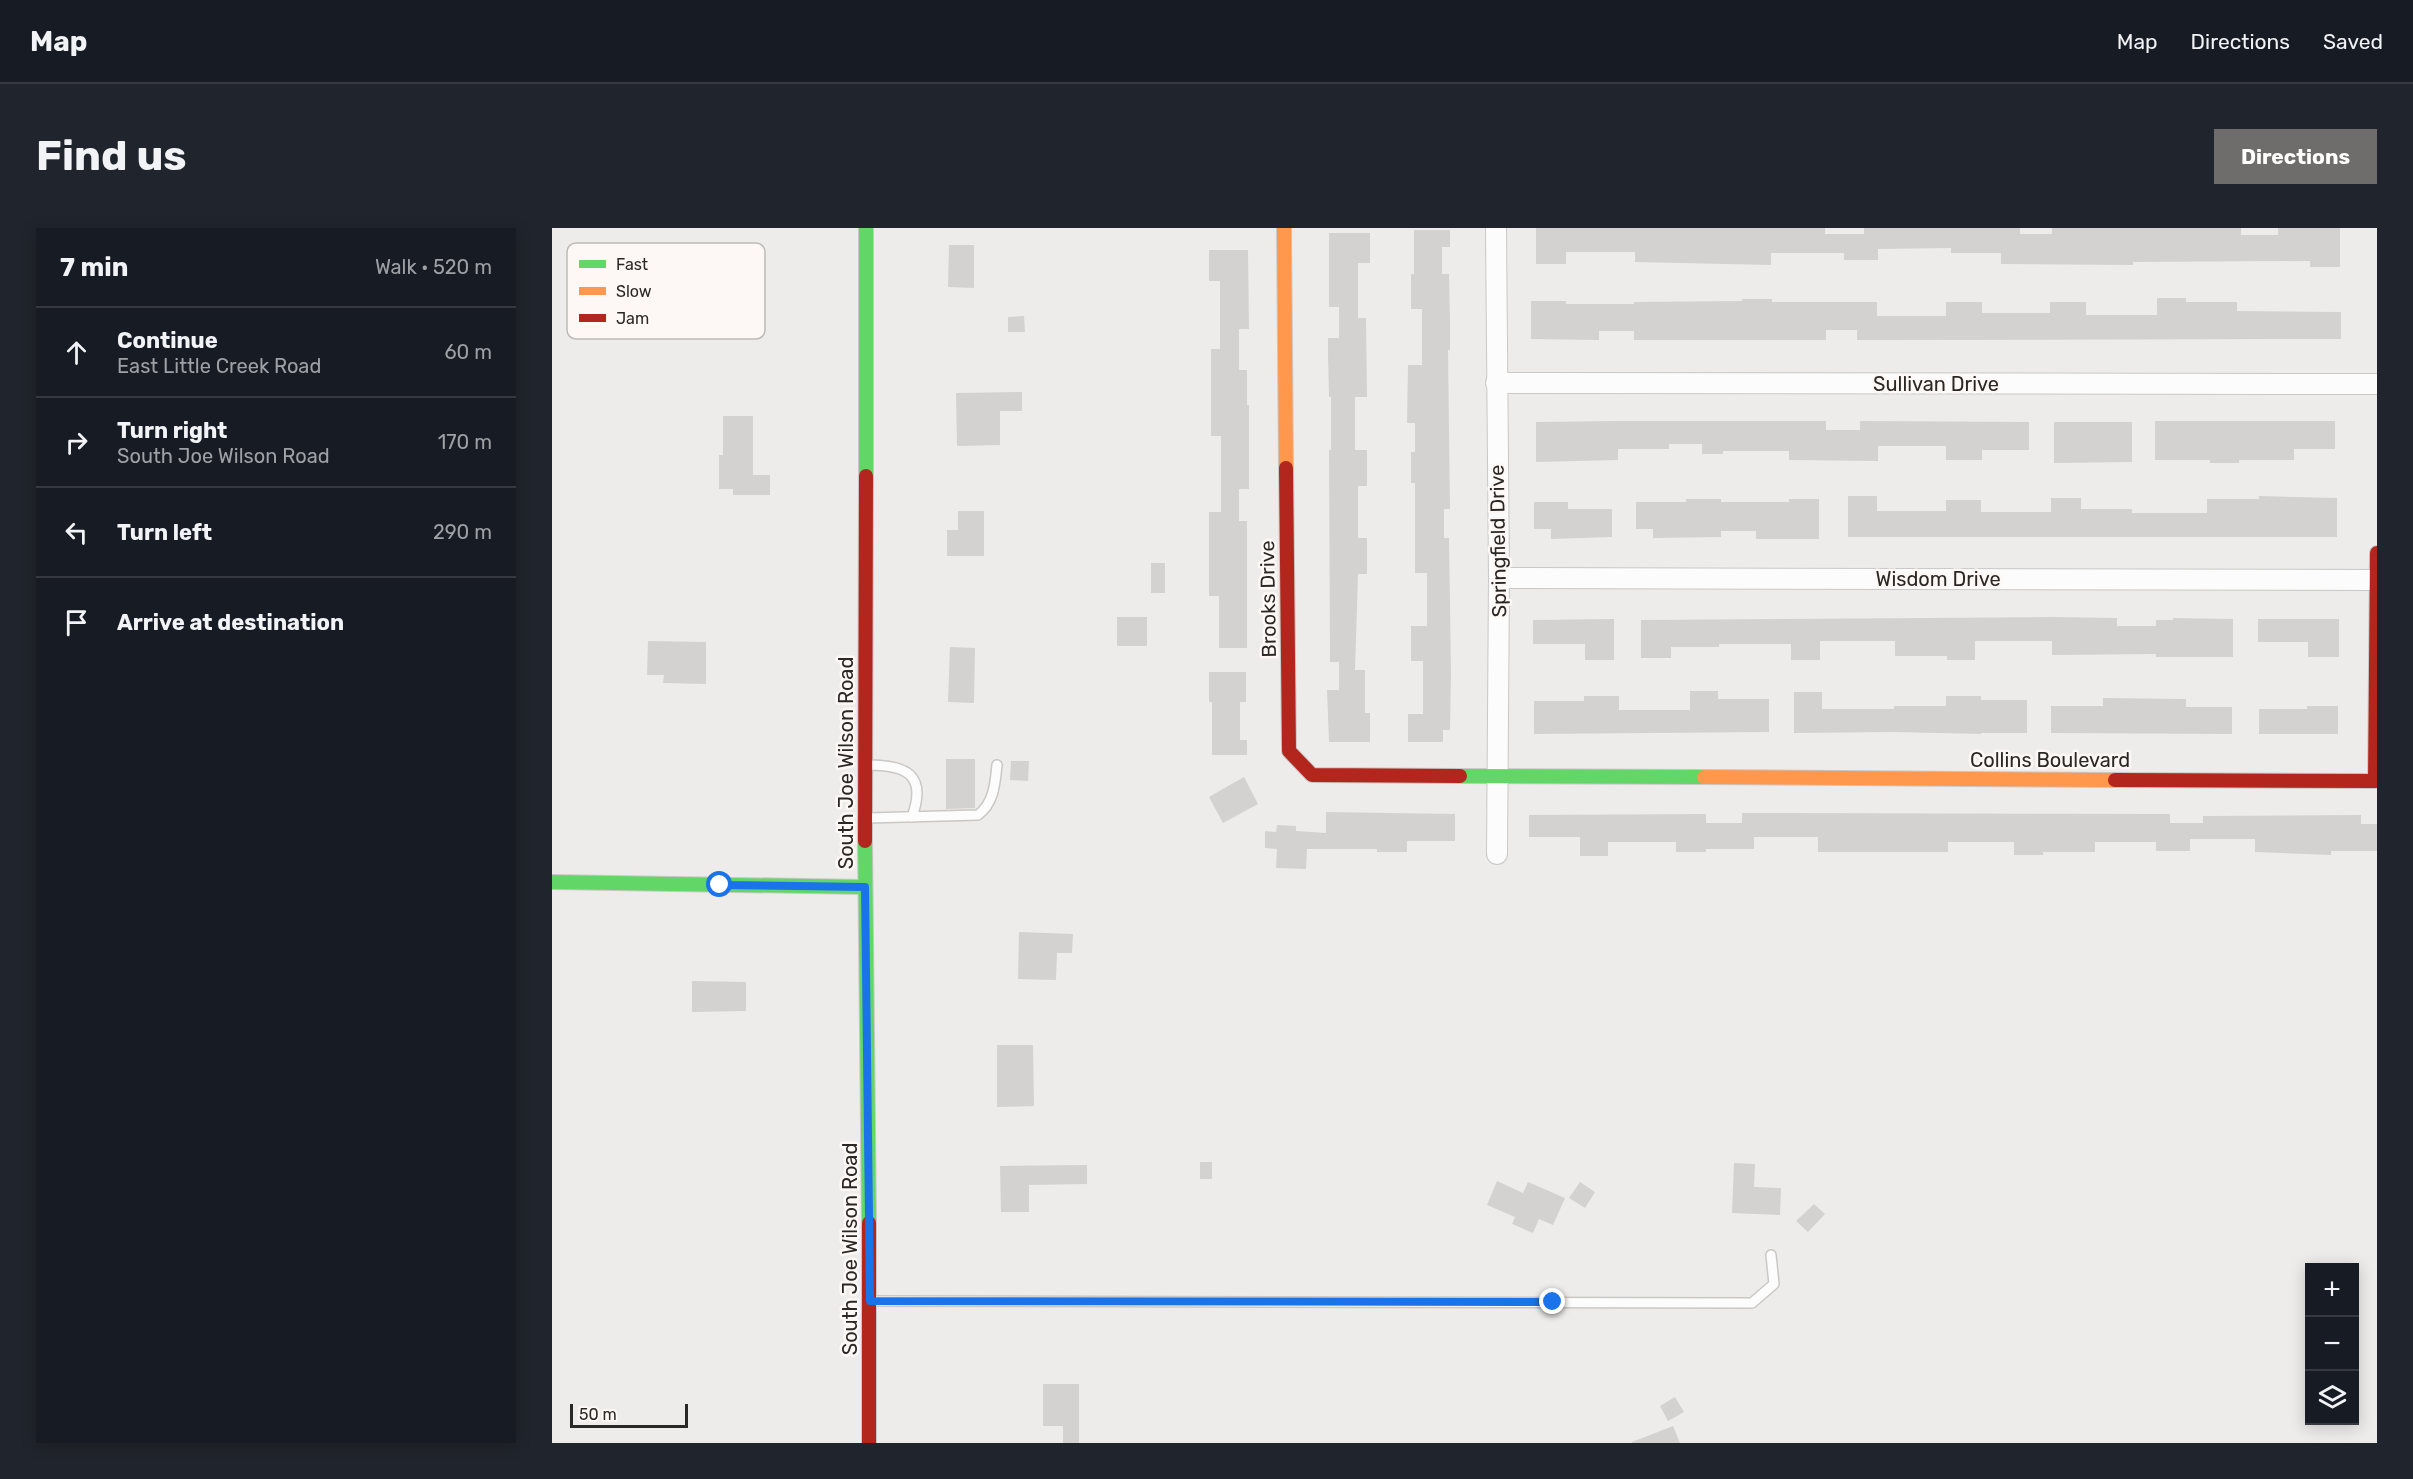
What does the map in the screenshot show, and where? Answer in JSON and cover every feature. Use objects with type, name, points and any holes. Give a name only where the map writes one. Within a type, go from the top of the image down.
[{"type":"street","name":"South Joe Wilson Road","points":[[866,228],[865,887],[870,1301],[869,1443]]},
{"type":"street","name":"Brooks Drive","points":[[1284,228],[1289,751],[1312,775],[1497,776]]},
{"type":"street","name":"Springfield Drive","points":[[1496,228],[1499,578],[1497,854]]},
{"type":"street","name":"Sullivan Drive","points":[[1496,383],[2377,384]]},
{"type":"street","name":"Collins Boulevard","points":[[1497,776],[2375,781],[2377,553]]},
{"type":"street","name":"Wisdom Drive","points":[[1499,578],[2377,580]]},
{"type":"street","points":[[552,882],[865,887]]},
{"type":"lane","points":[[866,765],[902,768],[911,775],[918,790],[912,817]]},
{"type":"lane","points":[[866,818],[978,815],[986,809],[991,798],[997,765]]},
{"type":"lane","points":[[870,1301],[1752,1303],[1774,1284],[1771,1255]]},
{"type":"building","points":[[1536,228],[1825,228],[1825,234],[1864,234],[1864,228],[2020,228],[2020,234],[2052,234],[2052,228],[2241,228],[2241,235],[2278,235],[2278,228],[2340,228],[2340,267],[2310,267],[2310,261],[2133,262],[2133,265],[2001,264],[2001,253],[1951,253],[1951,248],[1878,249],[1878,260],[1844,260],[1844,253],[1771,253],[1771,265],[1635,262],[1635,252],[1566,252],[1566,264],[1536,264]]},
{"type":"building","points":[[1414,230],[1450,230],[1450,247],[1442,247],[1442,274],[1449,274],[1450,321],[1450,350],[1448,350],[1450,509],[1444,509],[1444,538],[1449,538],[1451,673],[1450,730],[1443,730],[1443,742],[1408,742],[1408,714],[1423,714],[1423,661],[1411,661],[1411,626],[1427,626],[1427,573],[1415,573],[1415,483],[1411,483],[1411,452],[1415,452],[1415,423],[1407,423],[1408,365],[1422,365],[1422,309],[1411,309]]},
{"type":"building","points":[[1329,233],[1370,233],[1370,263],[1358,263],[1358,318],[1366,318],[1367,397],[1355,397],[1355,450],[1367,450],[1367,486],[1358,486],[1358,538],[1367,538],[1367,574],[1358,574],[1355,670],[1365,670],[1365,713],[1370,713],[1370,742],[1329,742],[1327,690],[1339,690],[1339,662],[1330,662],[1331,397],[1329,397],[1328,338],[1339,338],[1339,307],[1329,307]]},
{"type":"building","points":[[949,245],[974,245],[974,288],[948,287]]},
{"type":"building","points":[[1209,250],[1248,250],[1249,329],[1239,329],[1239,370],[1247,370],[1247,405],[1249,405],[1249,489],[1239,489],[1239,521],[1247,521],[1247,648],[1219,648],[1219,596],[1209,596],[1209,512],[1221,512],[1221,436],[1211,436],[1211,349],[1220,349],[1220,281],[1209,281]]},
{"type":"building","points":[[2157,298],[2186,298],[2186,302],[2237,302],[2237,311],[2341,312],[2341,339],[1857,340],[1857,330],[1826,330],[1826,340],[1634,340],[1634,331],[1599,331],[1599,340],[1531,339],[1531,301],[1566,301],[1566,304],[1742,301],[1742,299],[1772,299],[1772,302],[1877,302],[1877,316],[1946,316],[1946,302],[1982,302],[1982,313],[2050,313],[2050,302],[2086,302],[2086,315],[2157,315]]},
{"type":"building","points":[[1024,316],[1025,332],[1008,332],[1008,317]]},
{"type":"building","points":[[1022,392],[1022,411],[1000,411],[1000,445],[957,446],[956,393]]},
{"type":"building","points":[[723,416],[753,416],[753,475],[770,475],[770,495],[733,495],[733,489],[719,489],[719,455],[723,455]]},
{"type":"building","points":[[1826,421],[1826,430],[1860,430],[1860,421],[2029,422],[2029,450],[1982,450],[1982,460],[1946,460],[1946,446],[1878,446],[1878,461],[1789,460],[1789,451],[1723,451],[1723,454],[1702,454],[1702,444],[1669,444],[1669,449],[1618,449],[1618,460],[1536,462],[1536,422]]},
{"type":"building","points":[[2155,421],[2335,421],[2335,449],[2294,449],[2294,460],[2239,460],[2239,463],[2210,463],[2210,460],[2155,460]]},
{"type":"building","points":[[2054,422],[2132,422],[2132,462],[2054,463]]},
{"type":"building","points":[[1848,496],[1877,496],[1877,511],[1946,511],[1946,500],[1981,500],[1981,512],[2051,512],[2051,498],[2081,498],[2081,509],[2132,509],[2132,513],[2207,513],[2207,499],[2259,499],[2259,496],[2337,498],[2337,537],[1848,537]]},
{"type":"building","points":[[1686,499],[1721,499],[1721,502],[1789,502],[1789,499],[1819,499],[1819,539],[1756,539],[1756,531],[1721,531],[1721,537],[1653,538],[1653,529],[1636,529],[1636,502],[1686,502]]},
{"type":"building","points":[[1534,502],[1568,502],[1568,509],[1612,509],[1612,537],[1551,539],[1551,529],[1534,529]]},
{"type":"building","points":[[958,511],[984,511],[984,556],[947,556],[947,530],[958,530]]},
{"type":"building","points":[[1151,563],[1165,563],[1165,593],[1151,593]]},
{"type":"building","points":[[1117,617],[1147,617],[1147,646],[1117,646]]},
{"type":"building","points":[[2117,618],[2117,626],[2156,626],[2156,620],[2173,620],[2173,618],[2233,619],[2233,657],[2156,657],[2156,654],[2052,655],[2052,641],[1975,641],[1975,660],[1947,660],[1947,656],[1895,656],[1895,641],[1820,641],[1820,660],[1791,660],[1791,644],[1671,647],[1671,658],[1641,658],[1641,620]]},
{"type":"building","points":[[1614,619],[1614,660],[1585,660],[1585,644],[1533,644],[1533,620]]},
{"type":"building","points":[[2258,619],[2339,619],[2339,657],[2308,657],[2308,642],[2258,642]]},
{"type":"building","points":[[648,641],[706,642],[706,684],[663,683],[664,675],[647,675]]},
{"type":"building","points":[[950,647],[975,648],[974,703],[948,702]]},
{"type":"building","points":[[1209,672],[1246,672],[1246,702],[1240,702],[1240,740],[1247,740],[1247,755],[1212,755],[1212,702],[1209,702]]},
{"type":"building","points":[[1690,691],[1718,691],[1718,699],[1769,699],[1769,732],[1534,734],[1534,701],[1584,701],[1584,696],[1619,696],[1619,710],[1690,710]]},
{"type":"building","points":[[1794,692],[1822,692],[1822,709],[1946,706],[1946,696],[1981,696],[1981,700],[2027,700],[2027,733],[1794,733]]},
{"type":"building","points":[[2103,698],[2186,699],[2186,707],[2232,707],[2232,734],[2051,733],[2051,706],[2103,706]]},
{"type":"building","points":[[2307,706],[2338,706],[2338,734],[2259,734],[2259,709],[2307,709]]},
{"type":"building","points":[[946,759],[975,759],[975,808],[946,809]]},
{"type":"building","points":[[1011,761],[1029,761],[1028,781],[1010,780]]},
{"type":"building","points":[[1244,777],[1258,804],[1223,823],[1209,797]]},
{"type":"building","points":[[1326,812],[1455,814],[1455,841],[1407,841],[1407,852],[1377,852],[1377,849],[1307,849],[1306,869],[1276,868],[1277,849],[1265,848],[1265,831],[1276,832],[1277,825],[1296,826],[1296,831],[1326,833]]},
{"type":"building","points":[[1742,813],[2170,814],[2170,823],[2203,823],[2203,816],[2361,815],[2361,824],[2377,824],[2377,851],[2331,851],[2331,855],[2255,852],[2255,839],[2190,839],[2190,851],[2156,851],[2156,842],[2095,842],[2095,852],[2043,852],[2043,855],[2014,855],[2014,842],[1948,842],[1948,852],[1818,852],[1818,837],[1754,837],[1754,849],[1706,849],[1706,852],[1676,852],[1676,842],[1608,842],[1608,856],[1580,856],[1580,837],[1529,837],[1529,815],[1706,814],[1706,823],[1742,823]]},
{"type":"building","points":[[1019,932],[1073,934],[1072,953],[1057,953],[1056,980],[1018,979]]},
{"type":"building","points":[[692,981],[746,982],[746,1011],[692,1012]]},
{"type":"building","points":[[997,1045],[1033,1045],[1034,1106],[997,1107]]},
{"type":"building","points":[[1200,1162],[1212,1162],[1212,1179],[1200,1179]]},
{"type":"building","points":[[1734,1163],[1755,1164],[1754,1187],[1781,1188],[1780,1215],[1732,1213]]},
{"type":"building","points":[[1087,1165],[1087,1184],[1029,1185],[1029,1212],[1001,1212],[1000,1166]]},
{"type":"building","points":[[1497,1181],[1523,1193],[1528,1182],[1565,1198],[1553,1225],[1539,1219],[1533,1233],[1512,1224],[1515,1217],[1487,1205]]},
{"type":"building","points":[[1580,1182],[1595,1192],[1585,1208],[1569,1198]]},
{"type":"building","points":[[1814,1204],[1825,1214],[1808,1232],[1796,1221]]},
{"type":"building","points":[[1043,1384],[1079,1384],[1079,1443],[1063,1443],[1063,1426],[1043,1426]]},
{"type":"building","points":[[1675,1397],[1684,1412],[1668,1421],[1660,1406]]},
{"type":"building","points":[[1673,1426],[1680,1443],[1632,1443],[1632,1442]]},
{"type":"traffic: fast","points":[[866,228],[866,476]]},
{"type":"traffic: fast","points":[[1460,776],[1704,777]]},
{"type":"traffic: fast","points":[[865,841],[869,1223]]},
{"type":"traffic: fast","points":[[552,882],[865,887]]},
{"type":"traffic: slow","points":[[1284,228],[1286,468]]},
{"type":"traffic: slow","points":[[1704,777],[2115,780]]},
{"type":"traffic: jam","points":[[1286,468],[1289,751],[1312,775],[1460,776]]},
{"type":"traffic: jam","points":[[865,841],[866,476]]},
{"type":"traffic: jam","points":[[2115,780],[2375,781],[2377,553]]},
{"type":"traffic: jam","points":[[869,1223],[869,1443]]},
{"type":"route","points":[[720,885],[865,887],[870,1301],[1553,1302]]}]
